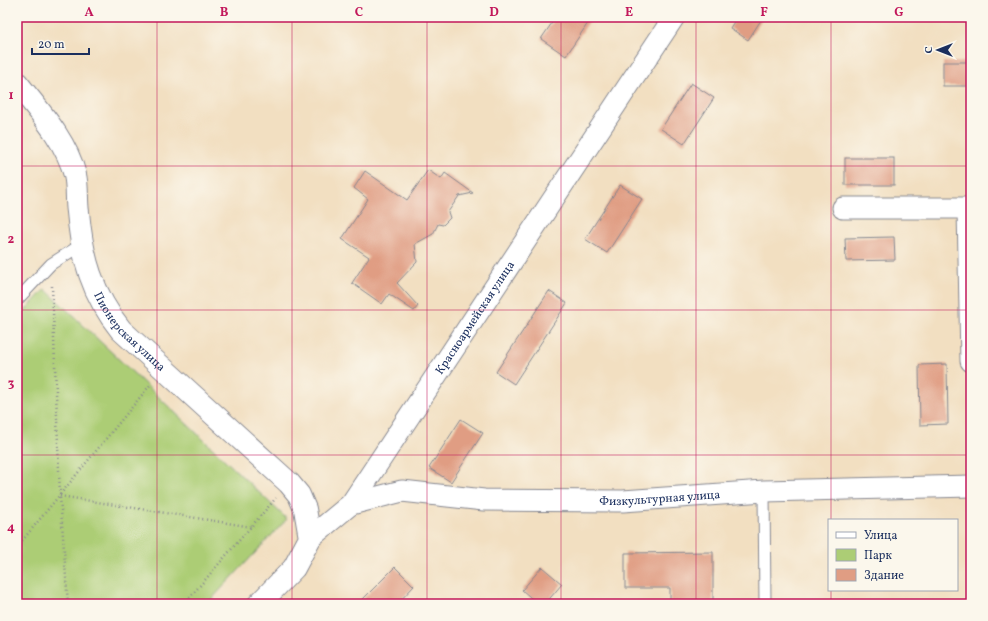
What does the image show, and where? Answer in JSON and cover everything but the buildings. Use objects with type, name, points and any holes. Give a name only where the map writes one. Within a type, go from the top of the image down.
[{"type":"main road","name":"Пионерская улица","points":[[17,83],[45,118],[64,147],[76,176],[77,210],[82,245],[92,282],[108,315],[120,330],[162,369],[289,483],[299,495],[305,509],[310,538]]},
{"type":"main road","name":"Красноармейская улица","points":[[259,604],[294,568],[310,538]]},
{"type":"street","name":"Красноармейская улица","points":[[310,538],[351,504],[674,17]]},
{"type":"street","points":[[843,208],[969,208],[971,361]]},
{"type":"street","name":"Физкультурная улица","points":[[351,504],[402,491],[484,500],[623,501],[764,491],[971,486]]},
{"type":"lane","points":[[17,300],[51,264],[82,245]]},
{"type":"lane","points":[[764,491],[765,604]]},
{"type":"path","points":[[51,264],[60,496],[68,604]]},
{"type":"path","points":[[17,547],[162,369]]},
{"type":"path","points":[[184,604],[289,483]]},
{"type":"path","points":[[60,496],[252,527]]},
{"type":"green space","points":[[45,289],[287,519],[207,604],[17,604],[17,319]]}]
